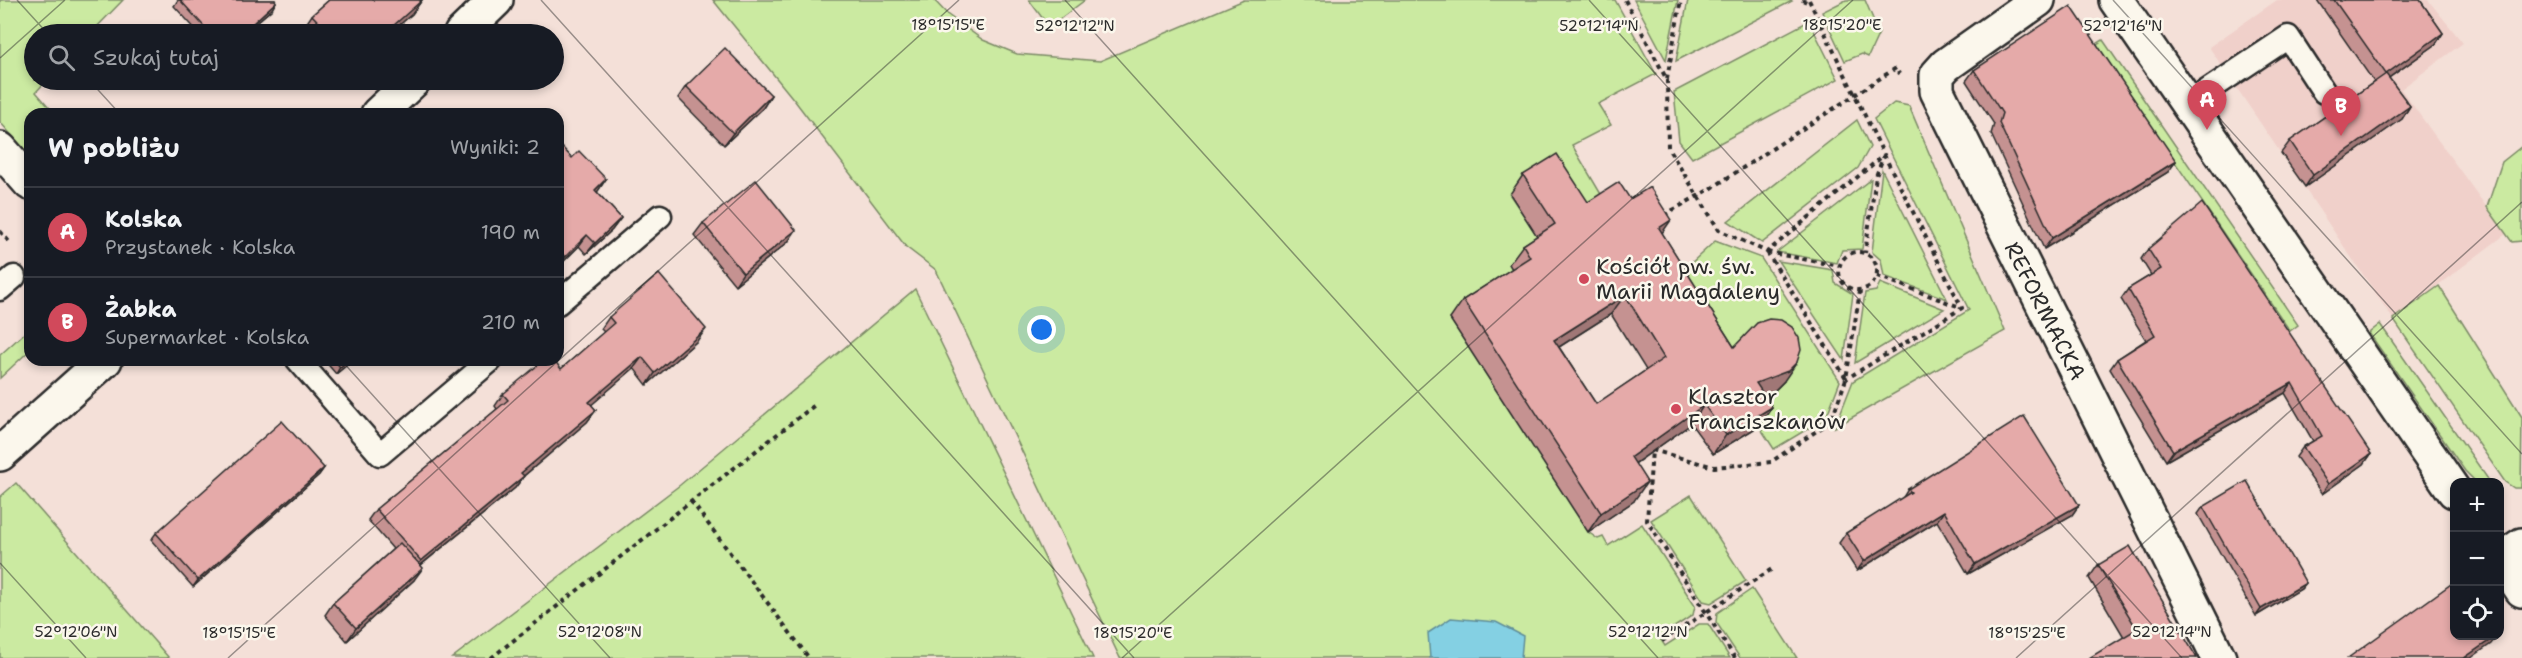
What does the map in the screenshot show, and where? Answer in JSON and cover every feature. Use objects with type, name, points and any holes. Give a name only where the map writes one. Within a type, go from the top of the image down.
[{"type":"street","points":[[472,24],[496,0]]},
{"type":"street","name":"REFORMACKA","points":[[2038,0],[1943,67],[1936,81],[1936,91],[2219,658]]},
{"type":"street","points":[[2116,0],[2450,485]]},
{"type":"street","points":[[384,108],[403,90]]},
{"type":"street","points":[[0,149],[24,176]]},
{"type":"street","points":[[0,454],[98,366]]},
{"type":"street","points":[[2508,554],[2522,590]]},
{"type":"lane","points":[[2189,103],[2288,37],[2324,92]]},
{"type":"lane","points":[[564,298],[660,216]]},
{"type":"lane","points":[[303,366],[380,454],[484,366]]},
{"type":"path","points":[[1625,0],[1667,80]]},
{"type":"path","points":[[1681,0],[1667,80],[1668,148],[1719,230],[1767,252],[1839,266]]},
{"type":"path","points":[[1802,0],[1809,2],[1962,308]]},
{"type":"path","points":[[1658,218],[1698,197],[1848,101]]},
{"type":"path","points":[[1767,252],[1884,155]]},
{"type":"path","points":[[1865,253],[1876,176],[1884,155]]},
{"type":"path","points":[[1767,252],[1846,379]]},
{"type":"path","points":[[1852,253],[1865,253],[1875,263],[1877,276],[1870,286],[1860,291],[1843,284],[1839,266],[1842,260],[1852,253]]},
{"type":"path","points":[[1877,276],[1962,308]]},
{"type":"path","points":[[1735,658],[1647,521],[1652,450],[1714,467],[1771,462],[1831,421],[1846,379],[1860,291]]},
{"type":"path","points":[[1846,379],[1962,308]]},
{"type":"path","points":[[491,658],[816,404]]},
{"type":"path","points":[[690,501],[809,658]]},
{"type":"path","points":[[1662,641],[1772,568]]},
{"type":"shaded area","points":[[2277,0],[2428,0],[2463,43],[2401,89],[2506,234],[2393,319],[2209,47]]},
{"type":"green space","points":[[0,0],[123,0],[100,24],[24,24],[24,90],[38,90],[36,92],[50,108],[24,108],[24,149],[0,122]]},
{"type":"green space","points":[[713,0],[934,0],[948,15],[983,40],[1017,54],[1100,61],[1244,0],[1615,0],[1656,74],[1598,104],[1611,125],[1572,145],[1605,201],[1575,221],[1510,195],[1542,243],[1517,276],[1450,319],[1588,532],[1598,539],[1603,537],[1608,546],[1642,524],[1695,606],[1693,615],[1659,637],[1665,646],[1699,624],[1708,624],[1730,658],[1120,658],[936,270],[906,247],[795,101]]},
{"type":"green space","points":[[1029,0],[1085,0],[1049,27]]},
{"type":"green space","points":[[1634,0],[1678,0],[1666,60]]},
{"type":"green space","points":[[1688,0],[1790,0],[1792,1],[1676,61]]},
{"type":"green space","points":[[1846,0],[1865,0],[1879,33],[1868,57],[1862,54],[1845,61],[1822,12]]},
{"type":"green space","points":[[1809,21],[1838,79],[1692,158],[1679,141],[1674,92]]},
{"type":"green space","points":[[2103,40],[2298,325],[2290,331],[2095,45]]},
{"type":"green space","points":[[1894,103],[1909,106],[2005,331],[1835,427],[1853,381],[1969,310],[1874,119]]},
{"type":"green space","points":[[1857,120],[1870,147],[1858,168],[1762,243],[1728,221]]},
{"type":"green space","points":[[2522,146],[2522,241],[2512,242],[2487,207],[2502,162]]},
{"type":"green space","points":[[1882,170],[1947,299],[1884,276],[1881,260],[1872,252]]},
{"type":"green space","points":[[1871,179],[1862,249],[1842,250],[1837,263],[1777,252]]},
{"type":"green space","points":[[1715,241],[1761,258],[1840,381],[1826,418],[1774,449],[1737,392],[1735,351],[1675,278]]},
{"type":"green space","points":[[1778,261],[1833,270],[1835,283],[1853,294],[1844,360]]},
{"type":"green space","points":[[1880,283],[1944,309],[1855,363],[1865,293],[1876,291]]},
{"type":"green space","points":[[2439,286],[2522,417],[2521,488],[2514,488],[2505,482],[2393,319]]},
{"type":"green space","points":[[915,289],[1093,658],[452,658],[680,485]]},
{"type":"green space","points":[[2380,324],[2487,478],[2472,478],[2465,471],[2369,333]]},
{"type":"green space","points":[[24,333],[24,356],[0,378],[0,355]]},
{"type":"green space","points":[[16,483],[169,658],[0,658],[0,497]]},
{"type":"green space","points":[[1691,495],[1746,581],[1711,603],[1703,601],[1651,520]]},
{"type":"green space","points":[[1752,589],[1797,658],[1740,658],[1716,622],[1717,613]]},
{"type":"water","points":[[1451,618],[1496,622],[1523,636],[1521,658],[1430,658],[1428,633]]},
{"type":"building","points":[[180,0],[275,0],[276,2],[252,24],[202,24]]},
{"type":"building","points":[[329,0],[421,1],[395,24],[321,24],[312,15]]},
{"type":"building","points":[[2334,0],[2420,0],[2443,33],[2386,74]]},
{"type":"building","points":[[2071,6],[2176,161],[2052,238],[1999,123],[2002,113],[1974,70]]},
{"type":"building","points":[[725,48],[771,95],[733,133],[686,86]]},
{"type":"building","points":[[2386,74],[2410,106],[2313,175],[2290,141]]},
{"type":"building","points":[[564,149],[572,158],[579,151],[606,179],[595,190],[621,218],[595,243],[587,235],[565,257]]},
{"type":"building","points":[[1557,154],[1588,202],[1619,182],[1630,199],[1650,187],[1671,220],[1659,228],[1734,347],[1757,323],[1769,319],[1781,320],[1792,327],[1799,338],[1801,350],[1797,362],[1788,371],[1756,383],[1772,407],[1726,435],[1704,405],[1631,457],[1647,482],[1601,513],[1463,300],[1530,257],[1523,245],[1555,224],[1523,175]],"holes":[[[1625,295],[1664,358],[1596,404],[1554,340]]]},
{"type":"building","points":[[756,180],[796,230],[743,273],[703,223]]},
{"type":"building","points":[[2202,203],[2371,454],[2328,484],[2303,447],[2322,436],[2292,383],[2173,451],[2117,359],[2155,335],[2128,289],[2161,269],[2148,249]]},
{"type":"building","points":[[659,274],[706,329],[655,373],[642,357],[589,402],[596,410],[521,473],[524,476],[421,561],[376,509],[508,400],[503,394],[537,366],[559,366],[561,369],[614,323],[609,317]]},
{"type":"building","points":[[2024,416],[2079,505],[1975,564],[1944,511],[1864,561],[1846,533],[1911,492],[1908,489]]},
{"type":"building","points":[[282,421],[324,468],[198,580],[156,533]]},
{"type":"building","points":[[2247,481],[2306,583],[2261,609],[2203,507]]},
{"type":"building","points":[[400,543],[423,568],[356,628],[333,603]]},
{"type":"building","points":[[2130,546],[2197,658],[2089,658],[2137,629],[2098,565]]},
{"type":"building","points":[[2450,585],[2450,640],[2490,640],[2464,658],[2348,658]]},
{"type":"place","name":"Kolska","points":[[2207,130]]},
{"type":"place","name":"Żabka","points":[[2341,136]]},
{"type":"place","name":"Kościół pw. św. Marii Magdaleny","points":[[1584,279]]},
{"type":"place","name":"Klasztor Franciszkanów","points":[[1676,409]]}]
